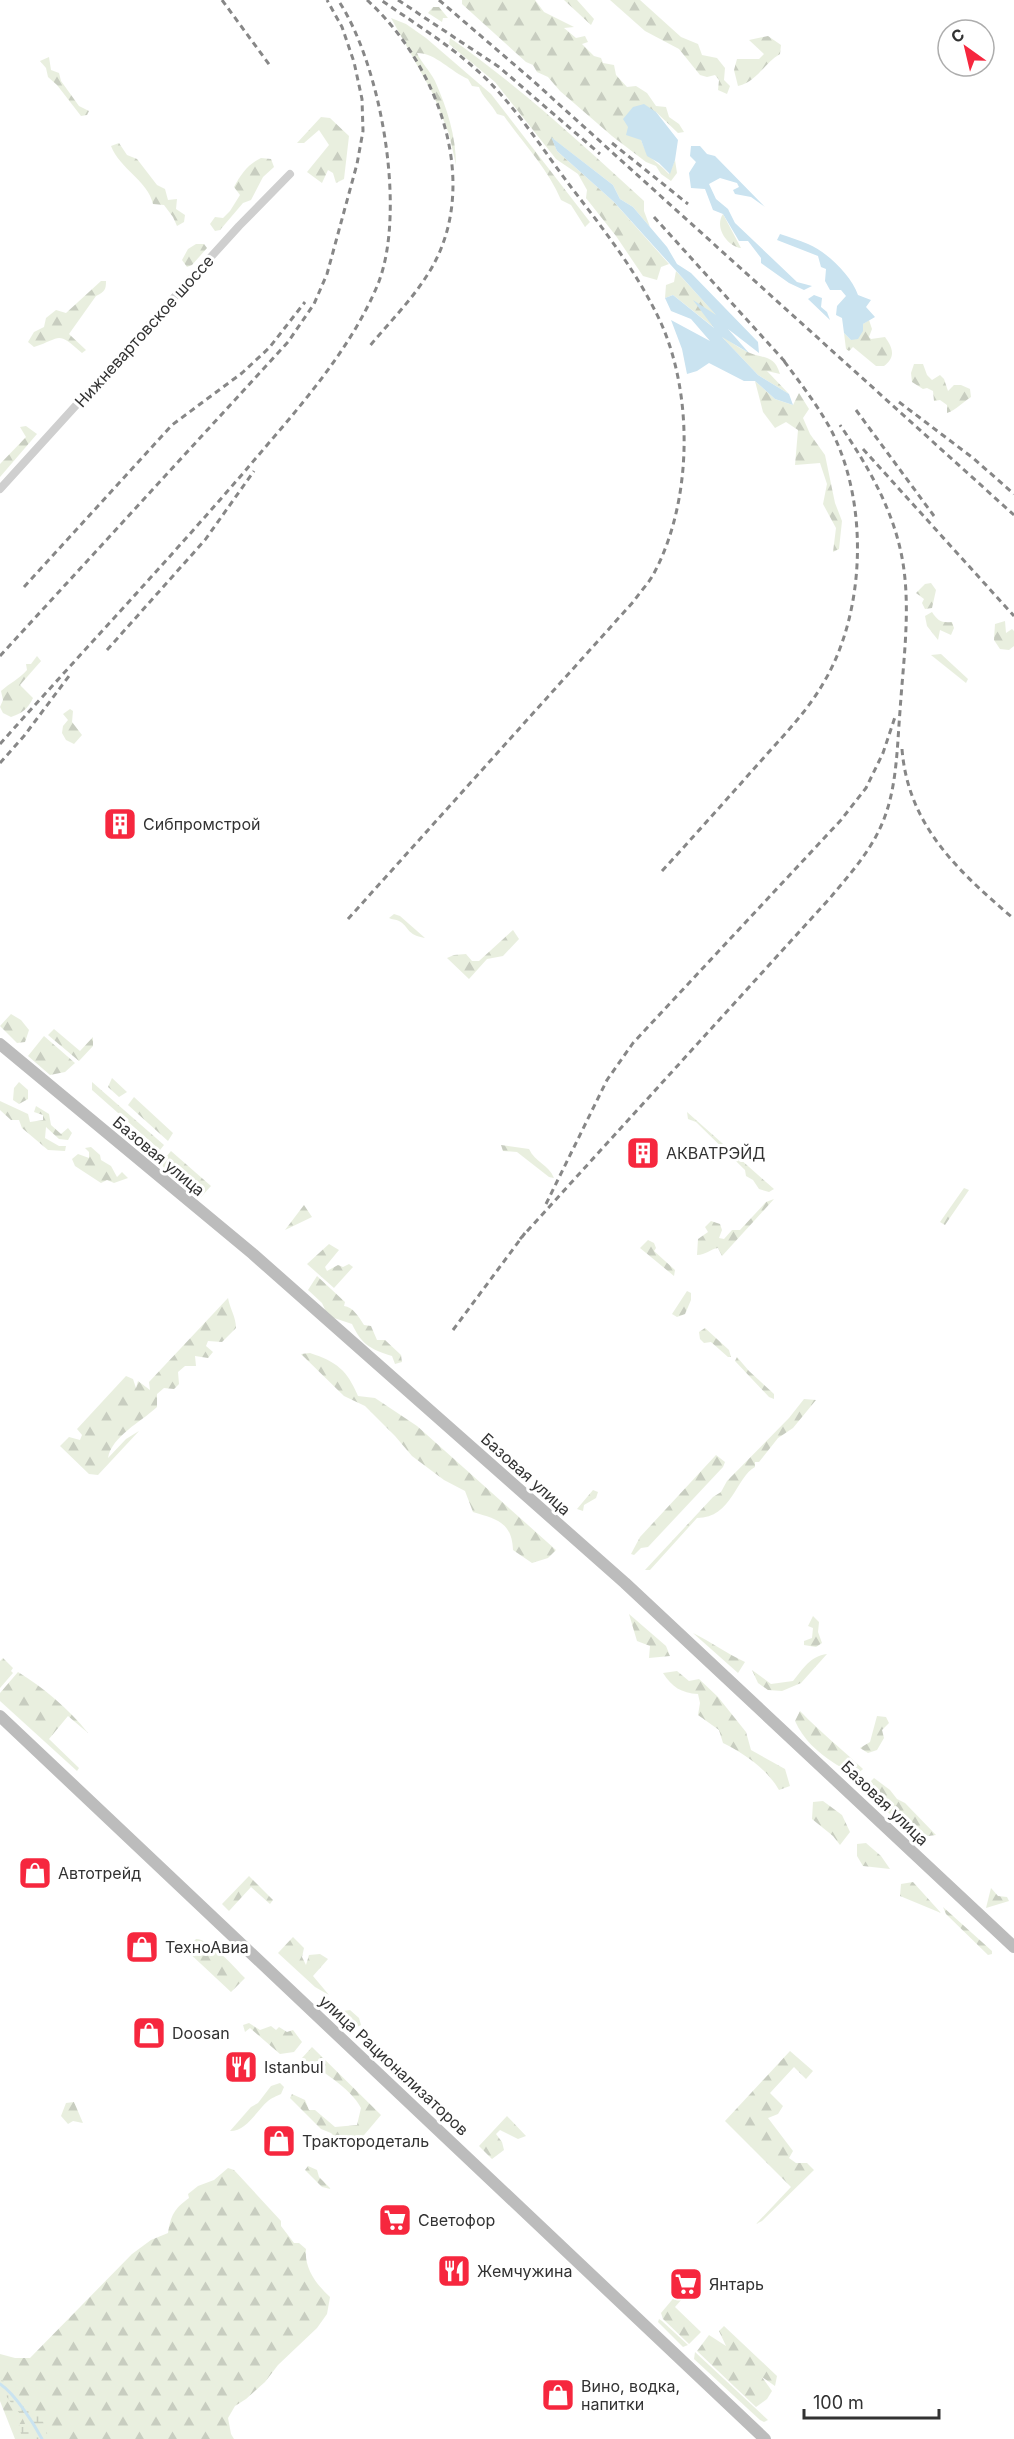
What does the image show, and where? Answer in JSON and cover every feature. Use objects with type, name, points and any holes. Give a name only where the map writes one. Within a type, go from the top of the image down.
[{"type":"street","name":"Нижневартовское шоссе","points":[[0,489],[239,226],[290,174]]},
{"type":"street","name":"Базовая улица","points":[[0,1044],[253,1254],[625,1583],[1014,1947]]},
{"type":"street","name":"улица Рационализаторов","points":[[0,1716],[765,2439]]},
{"type":"green space","points":[[462,0],[535,0],[544,12],[574,27],[564,28],[576,38],[585,36],[588,42],[582,44],[594,56],[601,58],[603,63],[614,65],[616,75],[627,87],[636,86],[647,93],[656,106],[666,107],[669,117],[679,124],[684,132],[678,133],[656,112],[641,140],[650,156],[669,174],[675,160],[677,173],[671,181],[661,174],[656,166],[646,162],[612,136],[560,91],[548,77],[537,72],[533,65],[526,62],[462,4]]},
{"type":"green space","points":[[564,0],[577,0],[594,19],[591,25]]},
{"type":"green space","points":[[610,0],[640,0],[681,37],[698,44],[702,55],[717,58],[725,68],[724,80],[730,86],[727,94],[718,90],[719,80],[715,75],[707,77],[700,75],[679,49],[645,31]]},
{"type":"green space","points":[[433,7],[439,7],[448,18],[443,18],[442,22],[428,13]]},
{"type":"green space","points":[[391,18],[406,24],[426,38],[491,94],[590,222],[585,227],[571,205],[561,200],[535,156],[504,116],[497,114],[479,87],[472,86],[468,79],[437,59],[417,53],[435,81],[443,101],[453,133],[456,165],[449,134],[433,94]]},
{"type":"green space","points":[[768,36],[781,45],[780,54],[751,80],[738,86],[734,70],[737,59],[759,59],[764,54],[749,40]]},
{"type":"green space","points":[[450,38],[476,56],[574,137],[644,201],[644,211],[650,227],[633,207],[620,199],[613,185],[552,138],[557,151],[614,202],[669,264],[661,267],[657,280],[643,276],[616,236],[586,198],[587,190],[578,174],[556,159],[495,82],[449,44]]},
{"type":"green space","points":[[49,57],[51,70],[59,73],[61,81],[79,106],[89,111],[87,115],[81,116],[48,77],[46,68],[40,61]]},
{"type":"green space","points":[[321,117],[330,118],[349,136],[344,179],[336,183],[333,173],[328,170],[322,183],[307,172],[329,145],[319,130],[304,143],[297,143]]},
{"type":"green space","points":[[119,143],[127,155],[137,159],[157,185],[165,189],[168,200],[177,199],[176,209],[185,215],[184,222],[177,226],[164,205],[153,204],[146,188],[115,154],[111,146]]},
{"type":"green space","points":[[261,158],[271,159],[274,167],[263,177],[251,200],[243,203],[220,230],[215,231],[210,224],[215,217],[223,218],[230,211],[240,195],[234,187],[249,166]]},
{"type":"green space","points":[[723,214],[741,248],[731,244],[723,235],[720,225]]},
{"type":"green space","points":[[196,244],[204,244],[207,248],[192,265],[187,267],[182,260],[188,249]]},
{"type":"green space","points":[[676,271],[719,318],[695,302],[717,330],[673,295],[665,298],[666,285],[674,282]]},
{"type":"green space","points":[[101,281],[106,281],[104,290],[96,296],[69,334],[86,350],[82,353],[67,341],[59,338],[34,347],[28,342],[34,332],[44,327],[46,318],[56,310],[66,313]]},
{"type":"green space","points":[[869,320],[872,329],[869,337],[871,339],[885,337],[890,345],[892,356],[884,366],[876,366],[853,347],[849,351],[846,349],[844,333],[851,340]]},
{"type":"green space","points":[[720,335],[746,351],[772,361],[780,374],[767,371],[789,394],[758,375]]},
{"type":"green space","points":[[914,364],[923,364],[927,375],[932,380],[940,375],[948,391],[954,385],[970,389],[971,397],[947,413],[947,405],[940,400],[934,401],[933,391],[923,389],[912,382],[911,373]]},
{"type":"green space","points":[[755,381],[775,399],[793,405],[799,393],[809,409],[803,418],[810,434],[825,455],[835,503],[842,521],[839,549],[833,552],[836,528],[823,504],[827,484],[820,463],[795,465],[798,430],[786,422],[775,428],[763,412]]},
{"type":"green space","points":[[26,426],[37,434],[0,477],[0,464],[26,437],[20,427]]},
{"type":"green space","points":[[931,583],[936,590],[932,608],[925,609],[922,603],[924,599],[916,593],[925,584]]},
{"type":"green space","points":[[932,612],[940,621],[952,622],[954,628],[951,635],[940,630],[938,640],[927,626],[925,616]]},
{"type":"green space","points":[[1005,621],[1006,633],[1012,629],[1014,631],[1014,646],[1009,650],[1000,649],[994,640],[995,624]]},
{"type":"green space","points":[[941,654],[968,679],[966,683],[931,655]]},
{"type":"green space","points":[[37,656],[41,661],[20,685],[33,698],[31,702],[24,710],[11,717],[3,713],[0,707],[3,700],[1,691],[24,673],[27,670],[26,664],[31,664]]},
{"type":"green space","points":[[70,709],[73,711],[72,722],[82,735],[74,744],[66,740],[62,733],[63,726],[68,720],[63,714]]},
{"type":"green space","points":[[394,914],[400,916],[425,938],[414,935],[398,920],[389,918]]},
{"type":"green space","points":[[513,930],[519,939],[503,956],[487,959],[469,979],[447,958],[466,954],[472,961],[479,961]]},
{"type":"green space","points":[[11,1014],[21,1020],[29,1030],[25,1042],[17,1043],[0,1026]]},
{"type":"green space","points":[[54,1029],[80,1051],[93,1037],[93,1046],[79,1061],[48,1035]]},
{"type":"green space","points":[[44,1036],[75,1063],[65,1072],[50,1075],[28,1056]]},
{"type":"green space","points":[[112,1078],[127,1092],[119,1097],[108,1087]]},
{"type":"green space","points":[[19,1082],[28,1090],[28,1099],[19,1104],[13,1100],[14,1088]]},
{"type":"green space","points":[[92,1082],[164,1145],[160,1150],[92,1090]]},
{"type":"green space","points":[[134,1097],[173,1133],[168,1141],[128,1105]]},
{"type":"green space","points":[[0,1101],[28,1114],[30,1122],[43,1120],[43,1115],[34,1112],[36,1106],[49,1114],[51,1125],[61,1134],[68,1128],[72,1133],[68,1140],[59,1139],[46,1127],[45,1138],[59,1146],[66,1146],[65,1151],[48,1150],[22,1128],[19,1120],[11,1120],[0,1110]]},
{"type":"green space","points":[[687,1112],[774,1189],[769,1192],[759,1189],[753,1180],[746,1176],[745,1170],[696,1122],[688,1119]]},
{"type":"green space","points":[[501,1145],[529,1149],[554,1178],[549,1177],[517,1152],[503,1151]]},
{"type":"green space","points":[[91,1147],[100,1155],[101,1160],[111,1166],[117,1177],[122,1172],[128,1178],[114,1183],[107,1180],[101,1183],[75,1166],[72,1159],[78,1154],[89,1158],[89,1152],[85,1148]]},
{"type":"green space","points":[[171,1151],[211,1186],[201,1197],[163,1167],[162,1162]]},
{"type":"green space","points":[[964,1188],[969,1190],[945,1225],[940,1222]]},
{"type":"green space","points":[[774,1199],[722,1256],[718,1248],[697,1255],[698,1239],[708,1232],[705,1227],[711,1221],[720,1224],[722,1230],[719,1238],[724,1239],[732,1230],[740,1230],[766,1202]]},
{"type":"green space","points":[[304,1205],[312,1217],[285,1230]]},
{"type":"green space","points":[[648,1240],[654,1243],[656,1248],[654,1251],[675,1270],[674,1276],[640,1248]]},
{"type":"green space","points":[[329,1244],[339,1250],[325,1267],[327,1271],[338,1265],[343,1267],[349,1264],[353,1267],[334,1288],[307,1264]]},
{"type":"green space","points":[[317,1276],[345,1302],[344,1306],[356,1313],[364,1325],[371,1326],[377,1340],[385,1340],[401,1355],[402,1362],[395,1364],[392,1356],[368,1345],[359,1337],[352,1324],[328,1316],[322,1303],[308,1290]]},
{"type":"green space","points":[[687,1291],[691,1293],[691,1300],[685,1314],[677,1317],[672,1314]]},
{"type":"green space","points":[[228,1298],[236,1328],[222,1342],[208,1341],[206,1346],[213,1352],[208,1358],[195,1356],[196,1366],[185,1366],[178,1372],[179,1384],[174,1389],[164,1388],[157,1394],[157,1407],[121,1436],[108,1458],[126,1439],[139,1431],[98,1475],[89,1474],[60,1446],[69,1437],[80,1440],[82,1435],[77,1429],[126,1376],[133,1379],[136,1388],[138,1381],[150,1390],[149,1382]]},
{"type":"green space","points":[[705,1328],[729,1350],[731,1357],[711,1342],[704,1343],[700,1339],[699,1332]]},
{"type":"green space","points":[[310,1353],[340,1368],[350,1380],[358,1396],[375,1398],[417,1426],[556,1550],[548,1558],[532,1563],[513,1550],[510,1533],[501,1523],[473,1512],[465,1491],[444,1480],[412,1456],[365,1406],[344,1396],[301,1354]]},
{"type":"green space","points":[[737,1357],[774,1394],[774,1399],[769,1397],[735,1361]]},
{"type":"green space","points":[[804,1399],[816,1400],[793,1428],[778,1438],[759,1462],[755,1462],[755,1467],[748,1472],[726,1504],[709,1516],[697,1518],[650,1570],[645,1570],[713,1497],[721,1492],[727,1481],[789,1418]]},
{"type":"green space","points":[[716,1455],[725,1462],[723,1467],[648,1547],[641,1548],[634,1555],[631,1554],[640,1537]]},
{"type":"green space","points":[[593,1490],[598,1492],[596,1498],[584,1505],[583,1511],[577,1509]]},
{"type":"green space","points":[[629,1614],[666,1646],[670,1656],[649,1658],[650,1646],[637,1641]]},
{"type":"green space","points":[[813,1616],[819,1622],[818,1632],[822,1643],[816,1647],[804,1645],[804,1641],[812,1638],[813,1628],[808,1626]]},
{"type":"green space","points":[[693,1633],[745,1662],[738,1673]]},
{"type":"green space","points":[[827,1654],[801,1683],[782,1691],[768,1690],[758,1683],[752,1670],[771,1684],[793,1681],[811,1660]]},
{"type":"green space","points":[[3,1658],[13,1668],[11,1671],[13,1673],[0,1688],[0,1661]]},
{"type":"green space","points":[[677,1671],[689,1681],[699,1679],[718,1697],[746,1732],[751,1750],[785,1769],[790,1786],[779,1790],[755,1763],[723,1743],[719,1730],[698,1715],[700,1703],[698,1694],[678,1688],[663,1673]]},
{"type":"green space","points":[[18,1672],[55,1699],[88,1733],[68,1716],[49,1739],[79,1768],[77,1771],[0,1701],[0,1693]]},
{"type":"green space","points":[[800,1711],[863,1769],[854,1777],[816,1750],[802,1734],[795,1721]]},
{"type":"green space","points":[[877,1716],[886,1717],[889,1723],[882,1730],[884,1738],[877,1750],[868,1753],[860,1748],[870,1742]]},
{"type":"green space","points":[[874,1778],[890,1790],[897,1799],[905,1803],[936,1835],[921,1837],[886,1811],[879,1802],[864,1794],[865,1787]]},
{"type":"green space","points":[[823,1801],[842,1815],[850,1832],[840,1845],[833,1836],[812,1819],[813,1802]]},
{"type":"green space","points":[[866,1843],[881,1856],[890,1869],[863,1866],[857,1856],[857,1844]]},
{"type":"green space","points":[[249,1876],[273,1900],[270,1904],[251,1887],[229,1911],[222,1904]]},
{"type":"green space","points":[[913,1882],[941,1913],[900,1896],[901,1884]]},
{"type":"green space","points":[[991,1888],[998,1896],[1007,1897],[1009,1901],[986,1908]]},
{"type":"green space","points":[[943,1907],[992,1951],[992,1954],[988,1955],[946,1914]]},
{"type":"green space","points":[[293,1937],[304,1948],[302,1957],[306,1965],[309,1955],[320,1954],[328,1959],[313,1976],[329,1995],[315,1987],[278,1953]]},
{"type":"green space","points":[[196,1939],[215,1948],[245,1978],[231,1992],[186,1950]]},
{"type":"green space","points":[[335,2006],[343,2011],[350,2010],[359,2018],[361,2025],[357,2027]]},
{"type":"green space","points":[[249,2023],[260,2030],[271,2026],[276,2030],[279,2027],[287,2032],[293,2030],[302,2042],[294,2052],[280,2054],[250,2028],[245,2032],[243,2025]]},
{"type":"green space","points":[[312,2047],[381,2115],[359,2141],[351,2137],[345,2141],[338,2140],[331,2133],[321,2129],[290,2098],[292,2094],[305,2100],[309,2110],[315,2110],[335,2127],[357,2125],[361,2108],[356,2100],[334,2080],[302,2058]]},
{"type":"green space","points":[[790,2051],[813,2071],[806,2079],[794,2067],[770,2093],[783,2106],[778,2114],[768,2118],[793,2151],[789,2158],[796,2163],[807,2163],[814,2170],[762,2221],[756,2224],[791,2187],[725,2121]]},
{"type":"green space","points":[[280,2083],[284,2087],[281,2094],[269,2100],[241,2128],[230,2131],[251,2107],[258,2103],[271,2086]]},
{"type":"green space","points":[[74,2102],[83,2123],[73,2121],[68,2124],[61,2116],[66,2103]]},
{"type":"green space","points":[[507,2116],[526,2136],[518,2139],[500,2130],[496,2134],[504,2150],[492,2159],[479,2146]]},
{"type":"green space","points":[[308,2166],[317,2170],[319,2177],[331,2189],[322,2187],[305,2170]]},
{"type":"green space","points":[[228,2168],[234,2170],[281,2221],[281,2226],[294,2243],[299,2243],[306,2249],[307,2263],[312,2275],[330,2297],[327,2314],[317,2328],[278,2365],[265,2382],[235,2406],[228,2418],[234,2439],[15,2439],[0,2401],[0,2354],[15,2358],[30,2358],[132,2254],[151,2240],[168,2233],[174,2213],[189,2198],[188,2194],[198,2186],[214,2180]]},
{"type":"green space","points":[[677,2294],[682,2299],[675,2307],[701,2332],[689,2344],[663,2319],[661,2313]]},
{"type":"green space","points":[[659,2319],[688,2345],[683,2347],[658,2322]]},
{"type":"green space","points":[[724,2326],[777,2376],[775,2386],[762,2377],[772,2391],[767,2399],[756,2407],[697,2351],[709,2335],[726,2346],[719,2331]]},
{"type":"green space","points":[[695,2352],[768,2420],[764,2422],[760,2420],[694,2359]]},
{"type":"green space","points":[[0,2379],[10,2386],[24,2404],[38,2413],[46,2427],[48,2439],[22,2439],[19,2424],[25,2424],[3,2391]]},
{"type":"water","points":[[644,104],[656,112],[678,140],[670,174],[659,163],[647,156],[641,140],[626,135],[628,127],[623,119],[633,107]]},
{"type":"water","points":[[551,137],[613,185],[620,199],[633,207],[667,247],[677,264],[691,273],[758,342],[759,353],[728,329],[749,353],[722,337],[758,375],[789,394],[793,405],[775,399],[755,381],[744,381],[709,363],[687,374],[682,349],[671,320],[710,341],[691,319],[671,311],[665,298],[673,295],[714,328],[693,300],[716,315],[614,202],[557,151]]},
{"type":"water","points":[[691,146],[700,146],[707,154],[715,156],[765,207],[751,197],[735,194],[733,190],[739,187],[737,183],[720,178],[709,184],[716,199],[728,209],[735,223],[797,282],[812,286],[804,290],[789,283],[761,263],[761,258],[748,241],[739,241],[723,214],[713,210],[705,189],[691,188],[689,173],[696,162],[690,156]]},
{"type":"water","points":[[780,234],[808,244],[823,253],[844,272],[858,295],[871,300],[866,307],[875,317],[863,324],[863,331],[858,339],[851,340],[844,333],[842,318],[836,315],[837,306],[846,296],[841,290],[830,290],[825,281],[826,269],[821,267],[818,256],[777,240]]},
{"type":"water","points":[[814,295],[822,298],[821,307],[827,312],[830,320],[808,299]]},
{"type":"waterway","points":[[0,2384],[18,2401],[42,2439]]},
{"type":"railway","points":[[222,0],[271,67]]},
{"type":"railway","points":[[0,656],[288,342],[314,304],[327,274],[357,164],[363,131],[362,99],[354,62],[342,27],[327,0]]},
{"type":"railway","points":[[0,744],[184,540],[301,405],[352,335],[378,284],[386,253],[390,218],[385,139],[366,61],[353,28],[338,0]]},
{"type":"railway","points":[[367,0],[393,27],[415,58],[433,93],[446,130],[452,168],[452,206],[443,242],[420,286],[368,348]]},
{"type":"railway","points":[[348,919],[649,582],[666,547],[675,516],[684,450],[679,384],[672,352],[652,305],[620,252],[528,128],[493,85],[457,53],[381,0]]},
{"type":"railway","points":[[398,0],[499,67],[600,154]]},
{"type":"railway","points":[[439,0],[531,79],[1014,515]]},
{"type":"railway","points":[[612,143],[688,204]]},
{"type":"railway","points":[[654,217],[787,364]]},
{"type":"railway","points":[[24,587],[172,425],[242,373],[269,348],[305,302]]},
{"type":"railway","points":[[662,871],[810,704],[838,654],[848,623],[855,590],[857,556],[856,522],[851,488],[843,457],[830,428],[781,357]]},
{"type":"railway","points":[[899,402],[973,458],[1014,494]]},
{"type":"railway","points":[[856,410],[934,516]]},
{"type":"railway","points":[[520,1239],[830,898],[867,851],[884,819],[892,793],[897,752],[906,623],[906,587],[900,550],[889,512],[872,476],[840,425]]},
{"type":"railway","points":[[863,449],[1014,616]]},
{"type":"railway","points":[[107,650],[205,540],[254,471]]},
{"type":"railway","points":[[0,763],[24,736],[69,676]]},
{"type":"railway","points":[[546,1204],[607,1080],[633,1043],[841,820],[866,788],[883,753],[895,717]]},
{"type":"railway","points":[[902,749],[906,776],[914,801],[926,824],[956,865],[1014,919]]},
{"type":"railway","points":[[453,1330],[525,1233]]},
{"type":"place","name":"Сибпромстрой","points":[[120,824]]},
{"type":"place","name":"АКВАТРЭЙД","points":[[643,1153]]},
{"type":"place","name":"Автотрейд","points":[[35,1873]]},
{"type":"place","name":"ТехноАвиа","points":[[142,1947]]},
{"type":"place","name":"Doosan","points":[[149,2033]]},
{"type":"place","name":"Istanbul","points":[[241,2067]]},
{"type":"place","name":"Трактородеталь","points":[[279,2141]]},
{"type":"place","name":"Светофор","points":[[395,2220]]},
{"type":"place","name":"Жемчужина","points":[[454,2271]]},
{"type":"place","name":"Янтарь","points":[[686,2284]]},
{"type":"place","name":"Вино, водка, напитки","points":[[558,2395]]}]
